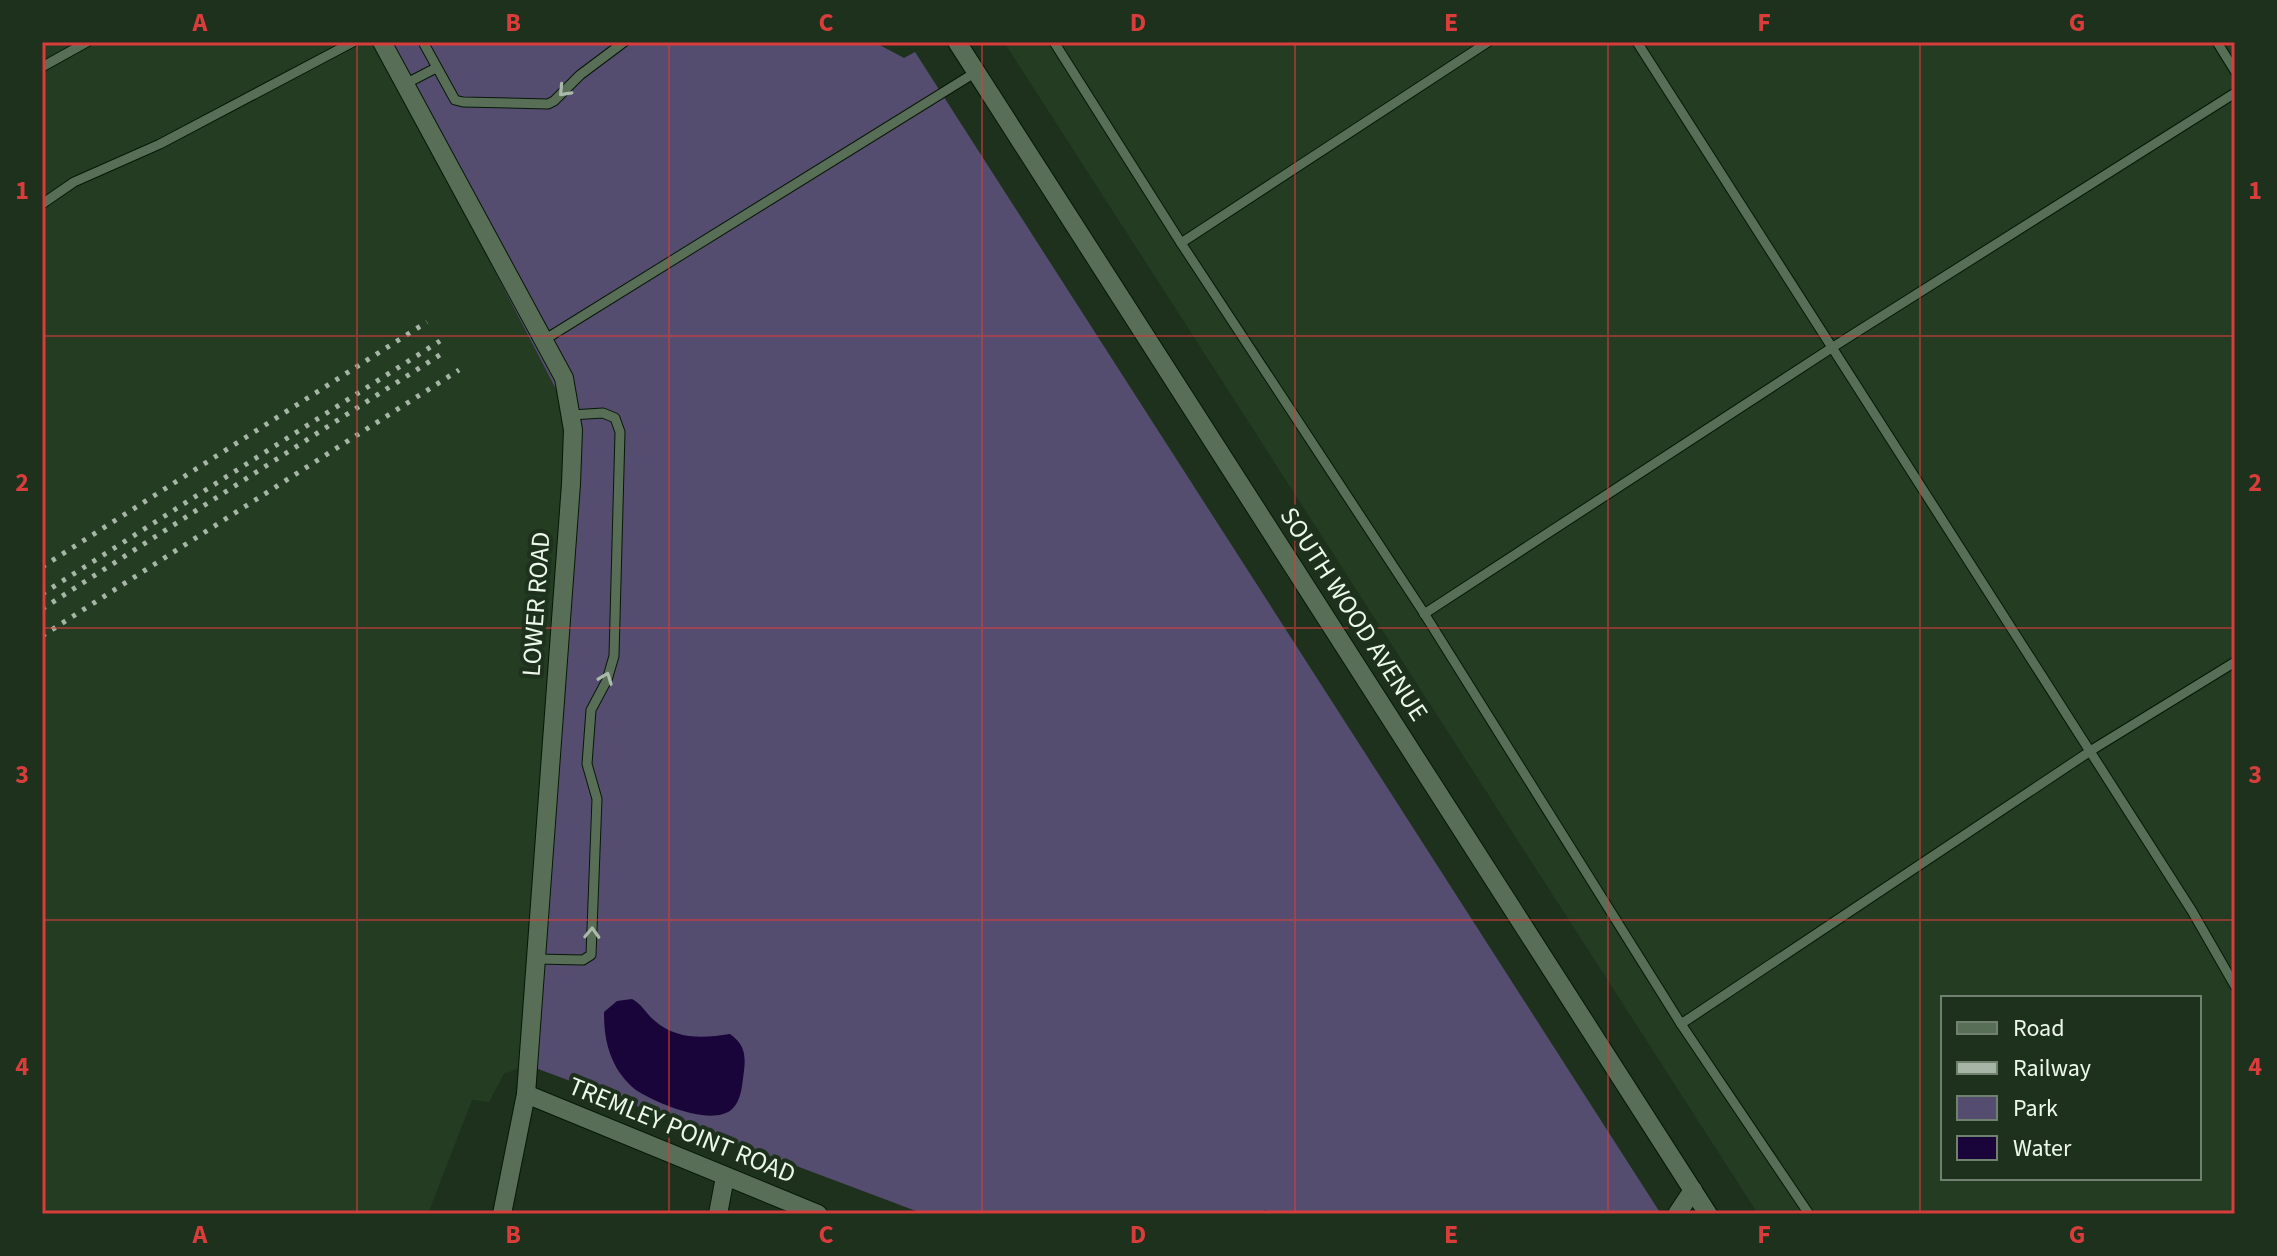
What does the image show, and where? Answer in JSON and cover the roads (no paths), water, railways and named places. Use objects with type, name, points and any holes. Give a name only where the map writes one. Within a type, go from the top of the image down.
[{"type":"street","name":"LOWER ROAD","points":[[382,42],[564,378],[571,415],[571,484],[526,1094],[502,1214]]},
{"type":"street","name":"SOUTH WOOD AVENUE","points":[[957,42],[1708,1214]]},
{"type":"street","name":"TREMLEY POINT ROAD","points":[[526,1094],[818,1214]]},
{"type":"street","points":[[718,1214],[725,1177]]},
{"type":"street","points":[[1677,1214],[1693,1190]]},
{"type":"lane","points":[[42,67],[87,42]]},
{"type":"lane","points":[[42,204],[74,182],[160,144],[353,42]]},
{"type":"lane","points":[[423,42],[450,94],[459,102],[548,104],[624,42]]},
{"type":"lane","points":[[1054,42],[1181,243],[1424,614],[1681,1024],[1809,1214]]},
{"type":"lane","points":[[1181,243],[1488,42]]},
{"type":"lane","points":[[1637,42],[2192,911],[2235,986]]},
{"type":"lane","points":[[2217,42],[2235,71]]},
{"type":"lane","points":[[405,84],[436,68]]},
{"type":"lane","points":[[544,340],[976,72]]},
{"type":"lane","points":[[1424,614],[1833,347],[2235,93]]},
{"type":"lane","points":[[536,959],[583,960],[591,955],[597,799],[587,764],[591,710],[607,680],[614,656],[620,432],[615,418],[603,413],[571,415]]},
{"type":"lane","points":[[1681,1024],[2091,752],[2235,662]]},
{"type":"water","points":[[632,999],[672,1032],[700,1037],[730,1034],[738,1042],[744,1054],[744,1071],[739,1097],[731,1110],[711,1116],[685,1112],[648,1097],[625,1080],[609,1052],[604,1012],[617,1001]]},
{"type":"railway","points":[[42,567],[427,322]]},
{"type":"railway","points":[[42,594],[440,341]]},
{"type":"railway","points":[[42,609],[446,351]]},
{"type":"railway","points":[[42,636],[459,370]]}]
